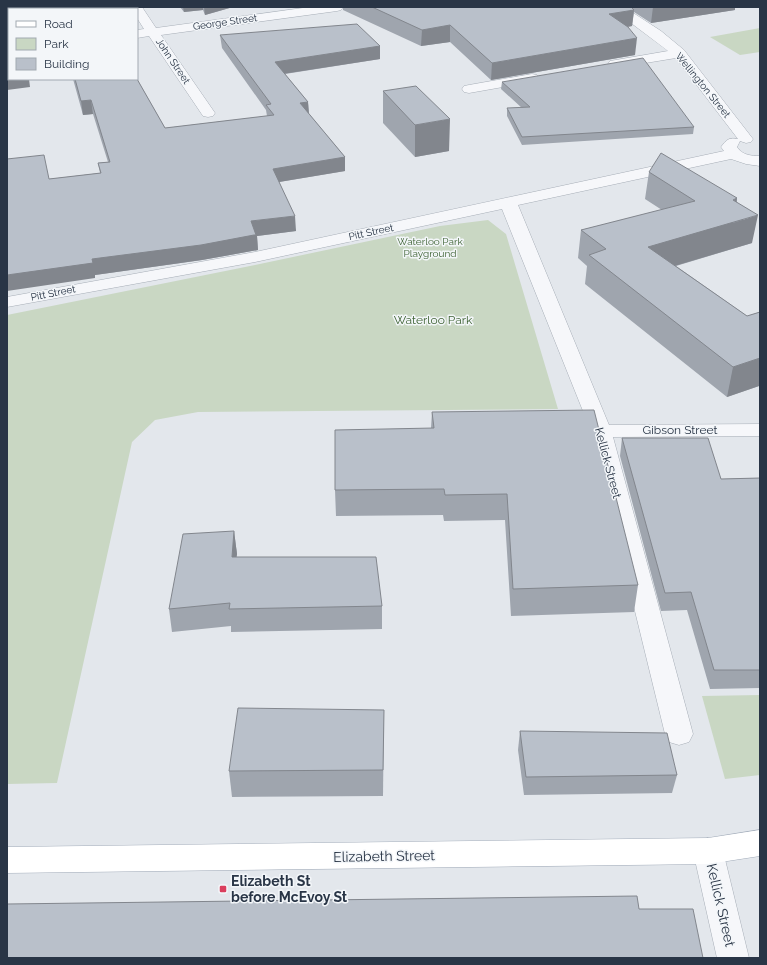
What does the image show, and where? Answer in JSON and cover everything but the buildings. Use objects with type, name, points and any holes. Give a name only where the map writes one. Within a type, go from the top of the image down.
[{"type":"main road","name":"Elizabeth Street","points":[[7,860],[708,851],[760,843]]},
{"type":"street","name":"George Street","points":[[138,34],[337,7]]},
{"type":"street","name":"Wellington Street","points":[[616,7],[656,34],[679,53],[753,139]]},
{"type":"street","name":"John Street","points":[[138,11],[208,113]]},
{"type":"street","points":[[601,66],[679,53]]},
{"type":"street","points":[[470,89],[547,76]]},
{"type":"street","name":"Wellington Street","points":[[733,154],[729,147],[734,141],[753,139]]},
{"type":"street","points":[[733,154],[746,160],[760,161]]},
{"type":"street","name":"Pitt Street","points":[[7,302],[255,257],[733,154]]},
{"type":"street","name":"Kellick Street","points":[[508,202],[601,431],[679,734]]},
{"type":"street","name":"Gibson Street","points":[[601,431],[760,430]]},
{"type":"street","name":"Kellick Street","points":[[708,851],[733,958]]},
{"type":"green space","points":[[760,28],[760,52],[740,55],[710,37]]},
{"type":"green space","name":"Waterloo Park","points":[[488,220],[506,234],[558,409],[198,412],[155,420],[132,442],[57,783],[7,784],[7,315],[440,226]]},
{"type":"green space","points":[[760,695],[760,775],[725,779],[702,696]]},
{"type":"place","name":"Elizabeth St before McEvoy St","points":[[223,889]]},
{"type":"park label","name":"Waterloo Park Playground","points":[[430,246]]}]
